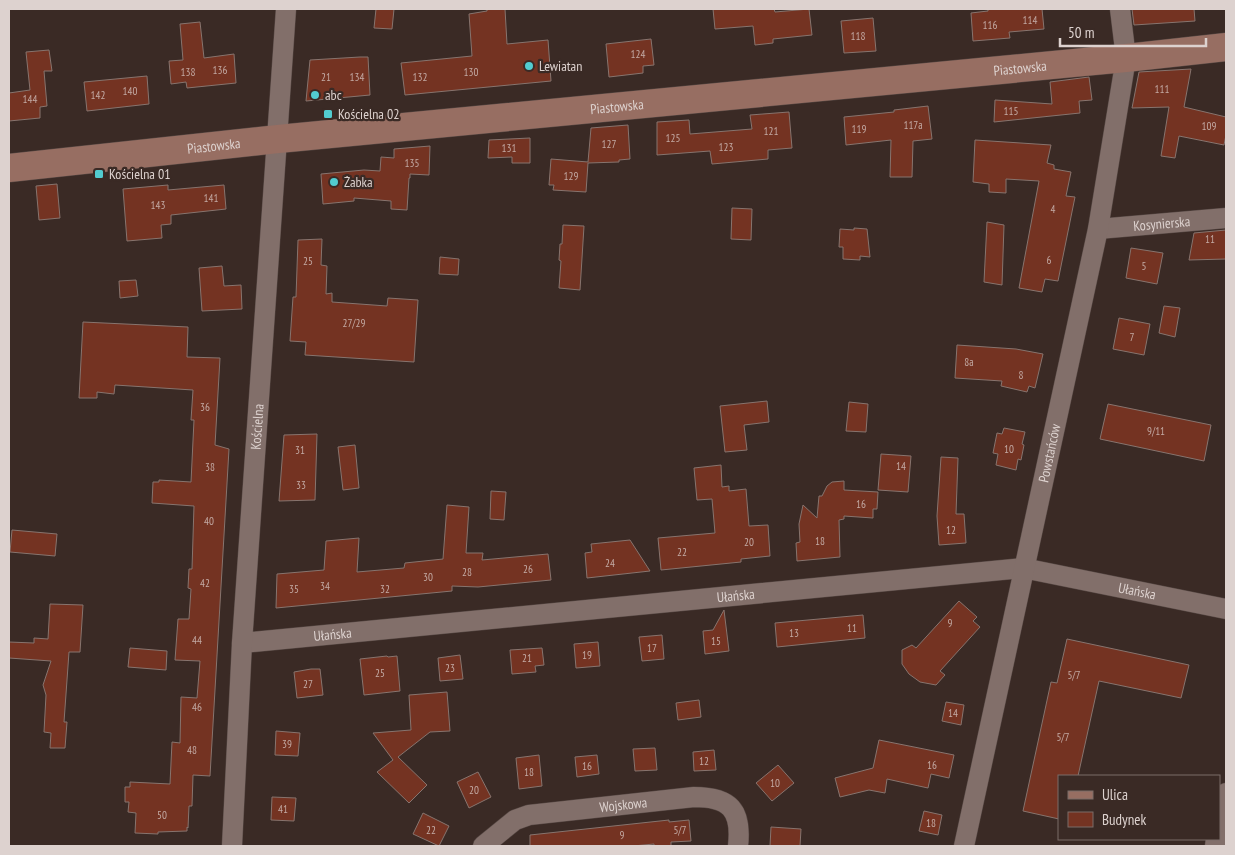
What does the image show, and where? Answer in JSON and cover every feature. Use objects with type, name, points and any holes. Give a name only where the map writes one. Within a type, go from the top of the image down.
[{"type":"street","name":"Kościelna","points":[[232,846],[242,643],[286,9]]},
{"type":"street","name":"Powstańców","points":[[964,846],[1098,229],[1126,58],[1120,9]]},
{"type":"street","name":"Piastowska","points":[[9,168],[278,139],[1226,47]]},
{"type":"street","name":"Kosynierska","points":[[1098,229],[1226,218]]},
{"type":"street","name":"Ułańska","points":[[242,643],[1023,568],[1226,609]]},
{"type":"street","points":[[1220,823],[1226,793]]},
{"type":"street","name":"Wojskowa","points":[[483,846],[515,820],[529,815],[694,797],[710,797],[720,799],[728,804],[735,814],[738,825],[738,846]]},
{"type":"building","points":[[376,9],[394,9],[392,29],[374,28]]},
{"type":"building","points":[[487,9],[505,9],[507,44],[548,40],[551,81],[405,95],[401,63],[472,56],[469,14],[487,11]]},
{"type":"building","points":[[713,9],[774,9],[775,12],[809,9],[812,35],[773,39],[773,43],[755,45],[753,26],[715,29]]},
{"type":"building","points":[[988,9],[1042,9],[1044,29],[1009,32],[1010,38],[973,41],[971,13],[988,11]]},
{"type":"building","points":[[1132,9],[1194,9],[1195,21],[1134,25]]},
{"type":"building","points":[[873,18],[876,51],[844,53],[841,21]]},
{"type":"building","points":[[200,22],[204,58],[234,54],[236,83],[187,88],[186,82],[171,84],[169,61],[183,60],[180,24]]},
{"type":"building","points":[[651,39],[654,65],[643,66],[643,73],[609,77],[606,44]]},
{"type":"building","points":[[49,50],[52,71],[44,71],[47,106],[40,107],[40,118],[9,121],[9,93],[30,90],[26,52]]},
{"type":"building","points":[[368,57],[370,95],[306,101],[310,60]]},
{"type":"building","points":[[1191,69],[1184,107],[1226,117],[1224,145],[1179,136],[1175,158],[1161,156],[1169,107],[1132,108],[1139,72]]},
{"type":"building","points":[[147,76],[149,104],[87,111],[84,82]]},
{"type":"building","points":[[1089,77],[1092,100],[1079,101],[1080,113],[994,122],[995,100],[1052,104],[1050,82]]},
{"type":"building","points":[[928,106],[932,139],[913,141],[912,177],[890,177],[891,140],[846,145],[844,117],[894,112],[894,110]]},
{"type":"building","points":[[789,112],[792,148],[768,150],[768,159],[712,164],[710,151],[657,155],[657,122],[689,120],[690,134],[752,129],[750,115]]},
{"type":"building","points":[[628,125],[630,159],[619,160],[619,162],[588,163],[586,192],[553,190],[554,185],[549,185],[551,159],[588,162],[591,128]]},
{"type":"building","points":[[530,138],[530,163],[512,163],[512,157],[488,158],[489,140]]},
{"type":"building","points":[[975,140],[1051,145],[1047,163],[1054,165],[1054,169],[1071,172],[1066,196],[1075,197],[1058,281],[1045,279],[1042,292],[1019,288],[1039,181],[1006,179],[1006,193],[989,192],[989,184],[973,182]]},
{"type":"building","points":[[430,146],[429,175],[410,174],[407,210],[391,209],[391,201],[354,198],[354,201],[323,204],[321,174],[364,170],[380,171],[381,157],[394,158],[394,149]]},
{"type":"building","points":[[57,184],[60,218],[39,220],[36,186]]},
{"type":"building","points":[[168,185],[168,190],[224,185],[226,209],[171,215],[171,224],[161,225],[162,238],[127,241],[123,189]]},
{"type":"building","points":[[732,208],[752,209],[751,240],[731,239]]},
{"type":"building","points":[[987,222],[1004,225],[1002,285],[984,282]]},
{"type":"building","points":[[563,225],[584,226],[580,290],[559,288],[560,244],[562,244]]},
{"type":"building","points":[[854,228],[867,229],[870,257],[860,256],[860,260],[843,259],[843,247],[839,247],[840,229],[854,230]]},
{"type":"building","points":[[1226,230],[1226,259],[1189,260],[1194,233]]},
{"type":"building","points":[[322,239],[321,265],[327,266],[326,294],[332,293],[332,302],[387,306],[388,298],[418,300],[414,362],[305,355],[306,342],[290,341],[293,297],[296,297],[298,240]]},
{"type":"building","points":[[1131,248],[1163,253],[1157,284],[1126,278]]},
{"type":"building","points":[[440,257],[459,259],[458,275],[439,274]]},
{"type":"building","points":[[222,266],[224,286],[241,285],[242,309],[202,311],[199,268]]},
{"type":"building","points":[[136,280],[138,296],[120,298],[119,281]]},
{"type":"building","points":[[1164,306],[1180,308],[1175,337],[1159,333]]},
{"type":"building","points":[[1119,318],[1150,324],[1144,355],[1113,349]]},
{"type":"building","points":[[83,322],[188,327],[187,357],[220,358],[215,445],[229,449],[210,776],[193,775],[192,806],[189,806],[187,831],[158,832],[158,834],[135,833],[136,813],[128,812],[129,802],[125,802],[125,787],[130,787],[130,782],[170,784],[172,742],[180,743],[181,697],[197,698],[200,661],[175,660],[178,619],[189,619],[191,589],[188,588],[189,569],[192,569],[194,506],[152,503],[153,482],[159,482],[159,480],[191,482],[194,420],[191,420],[193,390],[115,385],[114,394],[97,392],[97,398],[79,398]]},
{"type":"building","points":[[957,345],[1016,349],[1043,354],[1035,388],[1029,386],[1027,392],[1001,386],[1002,381],[955,378]]},
{"type":"building","points":[[767,401],[769,422],[744,425],[747,450],[725,452],[720,406]]},
{"type":"building","points":[[849,402],[868,404],[866,432],[846,431]]},
{"type":"building","points":[[1108,404],[1211,425],[1204,461],[1100,439]]},
{"type":"building","points":[[1004,428],[1025,432],[1021,460],[1018,459],[1016,470],[996,465],[998,454],[993,453],[997,433],[1002,434]]},
{"type":"building","points":[[317,434],[315,500],[279,501],[284,435]]},
{"type":"building","points":[[355,445],[359,488],[343,490],[338,447]]},
{"type":"building","points":[[881,454],[911,456],[908,492],[878,490]]},
{"type":"building","points":[[941,457],[958,458],[956,514],[964,514],[966,543],[939,545],[937,516]]},
{"type":"building","points":[[721,465],[722,487],[729,486],[729,491],[746,489],[749,526],[768,525],[770,556],[741,559],[741,562],[661,570],[658,538],[715,533],[712,499],[697,500],[694,468]]},
{"type":"building","points":[[844,481],[844,490],[878,492],[877,509],[873,509],[873,518],[844,516],[844,519],[839,520],[840,557],[797,561],[796,543],[800,542],[799,524],[803,505],[817,518],[819,496],[822,496],[827,486],[832,482]]},
{"type":"building","points":[[491,491],[506,492],[504,520],[490,519]]},
{"type":"building","points":[[447,505],[469,507],[466,553],[483,553],[482,560],[548,554],[551,580],[478,587],[452,586],[452,591],[276,608],[277,574],[324,570],[326,541],[359,538],[357,572],[404,568],[405,563],[443,559]]},
{"type":"building","points":[[12,530],[57,534],[55,556],[10,552]]},
{"type":"building","points":[[630,540],[650,571],[587,578],[585,553],[592,552],[591,544]]},
{"type":"building","points":[[959,601],[977,617],[973,621],[980,627],[940,671],[945,675],[936,685],[920,682],[909,674],[902,664],[902,650],[912,645],[916,648]]},
{"type":"building","points":[[50,604],[83,605],[80,652],[69,652],[64,722],[67,722],[65,748],[50,748],[51,733],[44,732],[46,695],[43,685],[51,661],[9,658],[9,642],[34,643],[34,638],[48,639]]},
{"type":"building","points":[[724,610],[729,651],[705,654],[703,631],[713,630]]},
{"type":"building","points":[[863,615],[865,638],[777,647],[775,623]]},
{"type":"building","points":[[662,635],[664,659],[642,661],[639,637]]},
{"type":"building","points":[[1067,639],[1189,665],[1181,698],[1099,681],[1078,775],[1058,775],[1058,819],[1023,811],[1051,682],[1057,683]]},
{"type":"building","points":[[598,642],[600,666],[576,668],[574,644]]},
{"type":"building","points":[[130,648],[167,651],[166,670],[128,667]]},
{"type":"building","points":[[542,648],[544,665],[535,666],[536,672],[512,674],[510,650]]},
{"type":"building","points":[[460,655],[463,679],[440,681],[438,658]]},
{"type":"building","points":[[397,656],[400,691],[364,695],[360,659]]},
{"type":"building","points":[[320,669],[323,695],[297,698],[294,672]]},
{"type":"building","points":[[447,692],[450,731],[430,732],[398,757],[427,785],[409,803],[377,772],[393,760],[373,733],[411,730],[409,695]]},
{"type":"building","points":[[699,700],[701,717],[678,720],[676,703]]},
{"type":"building","points":[[946,702],[964,705],[961,725],[942,721]]},
{"type":"building","points":[[276,731],[300,733],[298,756],[275,755]]},
{"type":"building","points":[[879,740],[954,755],[949,778],[931,774],[928,788],[887,779],[885,793],[869,790],[840,797],[835,778],[873,768]]},
{"type":"building","points":[[655,748],[657,770],[635,771],[633,749]]},
{"type":"building","points":[[714,750],[716,770],[694,771],[693,752]]},
{"type":"building","points":[[539,755],[542,786],[519,789],[516,758]]},
{"type":"building","points":[[597,755],[599,774],[577,777],[575,757]]},
{"type":"building","points":[[778,765],[794,783],[772,801],[756,783]]},
{"type":"building","points":[[478,772],[491,797],[469,808],[457,782]]},
{"type":"building","points":[[272,797],[296,798],[294,821],[271,820]]},
{"type":"building","points":[[924,811],[942,815],[938,835],[919,831]]},
{"type":"building","points":[[423,813],[449,826],[439,846],[413,834]]},
{"type":"building","points":[[669,820],[669,822],[689,820],[691,841],[671,842],[671,846],[654,846],[654,844],[633,846],[530,846],[530,835]]},
{"type":"building","points":[[771,827],[801,829],[800,846],[770,846]]},
{"type":"place","name":"Lewiatan","points":[[529,66]]},
{"type":"place","name":"abc","points":[[315,95]]},
{"type":"place","name":"Kościelna 02","points":[[328,114]]},
{"type":"place","name":"Kościelna 01","points":[[99,174]]},
{"type":"place","name":"Żabka","points":[[334,182]]}]
